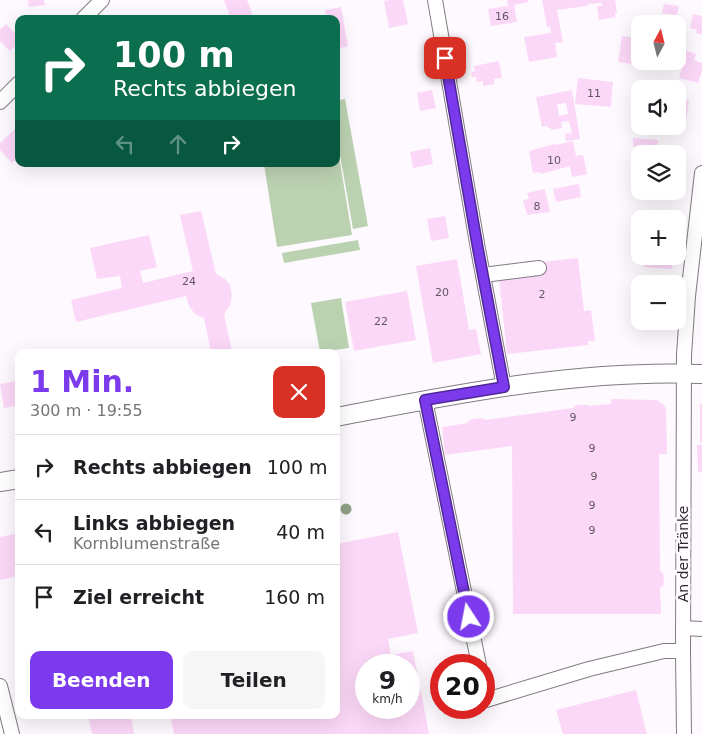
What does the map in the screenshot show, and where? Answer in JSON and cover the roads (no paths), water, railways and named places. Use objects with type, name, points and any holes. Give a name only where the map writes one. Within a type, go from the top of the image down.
[{"type":"main road","points":[[340,416],[504,387],[593,376],[702,374]]},
{"type":"main road","points":[[0,482],[15,480]]},
{"type":"street","points":[[87,15],[102,0]]},
{"type":"street","points":[[435,0],[504,387]]},
{"type":"street","points":[[0,102],[15,87]]},
{"type":"street","name":"An der Tränke","points":[[684,734],[684,373],[688,296],[702,173]]},
{"type":"street","points":[[483,275],[539,268]]},
{"type":"street","points":[[425,400],[477,654]]},
{"type":"street","points":[[683,628],[702,630]]},
{"type":"street","points":[[495,697],[589,669],[664,651],[683,651]]},
{"type":"street","points":[[0,686],[2,706],[12,734]]}]
